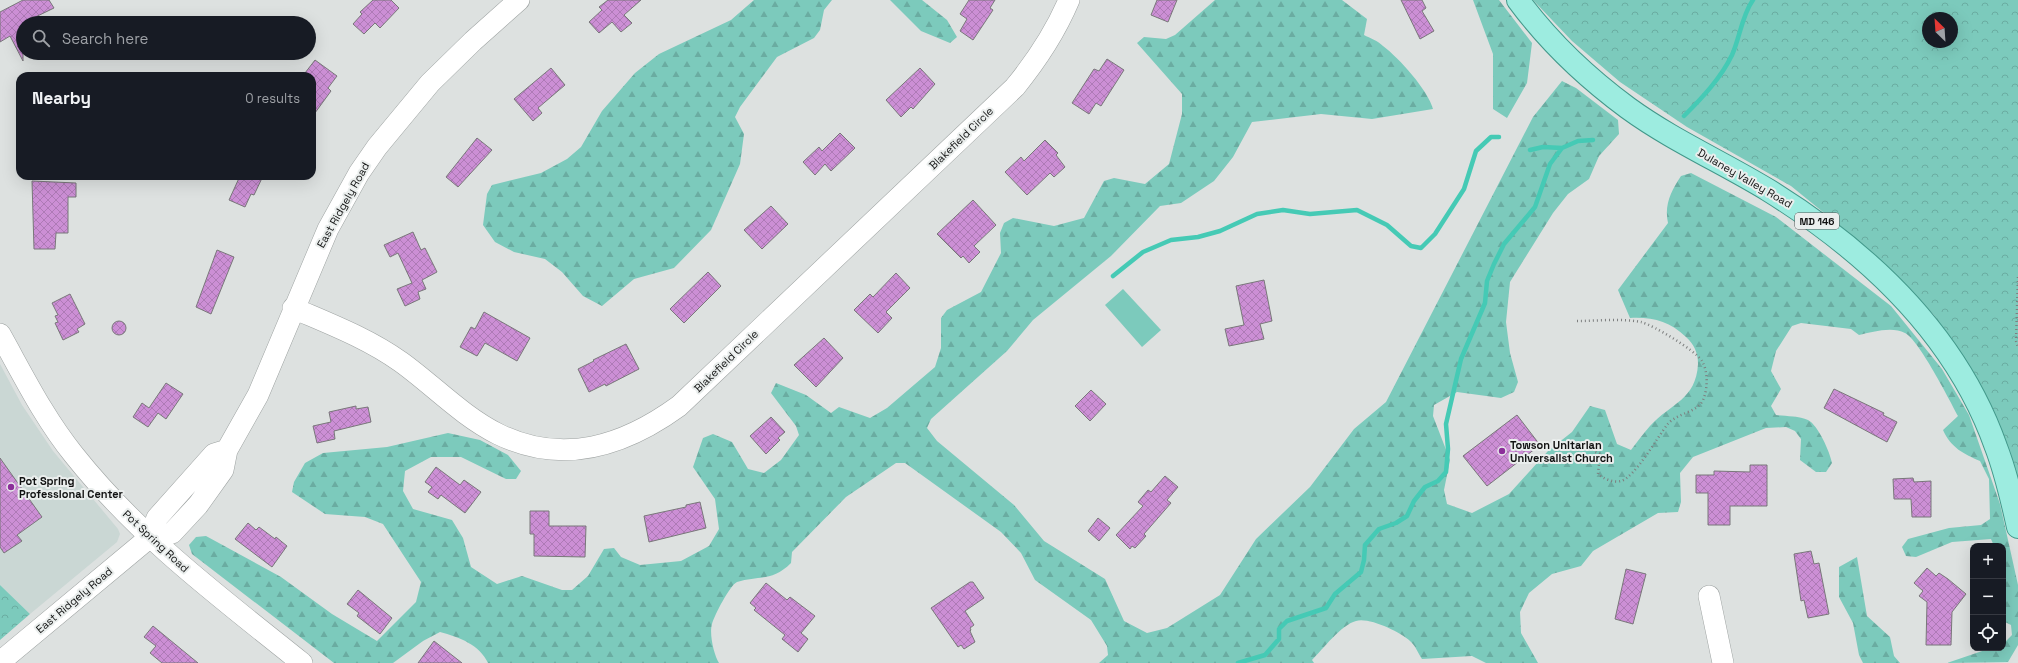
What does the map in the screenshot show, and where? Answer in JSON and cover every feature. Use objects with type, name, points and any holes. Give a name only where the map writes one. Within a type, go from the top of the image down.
[{"type":"main road","name":"Dulaney Valley Road","points":[[1518,0],[1535,22],[1562,52],[1629,108],[1817,221],[1855,251],[1907,300],[1952,359],[1980,409],[1998,454],[2018,527]]},
{"type":"street","name":"East Ridgely Road","points":[[0,662],[149,538],[157,518],[214,454],[227,450],[258,395],[293,308],[336,212],[377,147],[411,104],[440,72],[519,0]]},
{"type":"street","name":"Blakefield Circle","points":[[293,308],[351,332],[382,350],[476,420],[498,434],[542,448],[568,450],[597,447],[625,438],[652,425],[679,406],[1015,87],[1037,60],[1059,24],[1069,0]]},
{"type":"street","name":"Pot Spring Road","points":[[0,334],[36,398],[73,454],[122,510],[149,538],[302,663]]},
{"type":"street","points":[[1709,596],[1723,663]]},
{"type":"path","points":[[2018,277],[2016,341],[2018,348]]},
{"type":"path","points":[[1577,321],[1628,321],[1650,325],[1694,353],[1702,361],[1706,374],[1707,383],[1703,400],[1698,407],[1668,424],[1641,462],[1626,478],[1615,481],[1603,478],[1598,474],[1600,454],[1593,451]]},
{"type":"shaded area","points":[[0,364],[22,405],[53,451],[118,529],[120,534],[117,542],[30,614],[0,585]]},
{"type":"green space","points":[[754,0],[832,0],[824,10],[820,30],[814,38],[777,57],[740,107],[735,117],[744,134],[740,164],[711,230],[674,268],[634,279],[602,306],[583,296],[562,272],[545,259],[514,252],[495,242],[483,225],[487,194],[492,185],[541,173],[567,159],[581,147],[602,111],[635,73],[659,54],[731,20]]},
{"type":"green space","points":[[890,0],[922,0],[947,20],[957,37],[950,43],[921,31]]},
{"type":"green space","points":[[1215,0],[1342,0],[1367,19],[1364,35],[1381,44],[1405,66],[1425,93],[1433,109],[1372,119],[1321,114],[1252,122],[1233,157],[1214,181],[1181,203],[1160,206],[1111,256],[1033,320],[1007,351],[931,419],[927,428],[937,441],[1014,505],[1044,541],[1105,579],[1124,621],[1147,633],[1167,628],[1220,595],[1256,539],[1310,487],[1354,429],[1386,402],[1533,117],[1562,81],[1576,88],[1618,120],[1619,134],[1599,156],[1589,179],[1568,194],[1553,213],[1510,282],[1506,322],[1510,353],[1518,382],[1514,392],[1501,398],[1457,392],[1434,405],[1433,416],[1450,460],[1444,490],[1447,504],[1472,513],[1509,494],[1548,451],[1572,432],[1590,406],[1605,410],[1617,444],[1631,450],[1650,426],[1681,400],[1693,386],[1698,364],[1696,352],[1691,343],[1673,327],[1660,321],[1646,318],[1630,318],[1618,290],[1668,223],[1667,210],[1669,198],[1677,182],[1681,176],[1691,173],[1776,217],[1891,306],[1942,369],[1969,415],[2000,504],[2018,585],[2018,645],[2008,662],[1947,663],[1982,651],[2006,651],[2006,641],[2012,635],[2011,625],[2006,622],[2006,543],[1993,543],[1991,539],[1952,542],[1916,557],[1906,556],[1902,547],[1908,539],[1949,528],[1981,525],[1990,519],[1989,479],[1980,461],[1958,450],[1946,436],[1943,430],[1958,416],[1926,358],[1911,338],[1900,331],[1882,330],[1859,335],[1851,329],[1801,323],[1792,326],[1776,351],[1771,371],[1781,389],[1771,406],[1776,415],[1808,420],[1816,427],[1829,452],[1832,463],[1826,472],[1816,472],[1800,460],[1801,439],[1795,431],[1786,427],[1766,428],[1693,457],[1680,473],[1681,502],[1678,512],[1658,513],[1593,551],[1581,566],[1552,574],[1529,593],[1520,612],[1521,633],[1538,663],[1486,663],[1472,656],[1422,659],[1410,641],[1405,637],[1384,626],[1362,620],[1350,623],[1338,632],[1312,660],[1314,663],[1099,663],[1108,655],[1107,646],[1091,620],[1035,580],[1021,553],[1001,532],[905,463],[896,463],[846,497],[792,552],[791,563],[784,569],[771,576],[745,580],[734,584],[716,614],[711,628],[712,644],[719,663],[488,663],[480,651],[468,643],[454,636],[440,632],[423,641],[393,663],[334,663],[192,554],[189,545],[196,537],[206,536],[281,577],[332,614],[377,641],[416,602],[421,582],[383,524],[365,517],[325,514],[292,492],[294,482],[305,463],[323,453],[387,447],[448,433],[480,440],[508,455],[521,471],[516,479],[506,479],[461,457],[431,457],[405,471],[403,491],[413,509],[452,520],[463,538],[471,567],[497,584],[522,576],[562,590],[572,590],[588,576],[604,549],[614,548],[621,557],[640,565],[681,561],[709,546],[719,529],[715,499],[693,467],[703,438],[713,434],[732,442],[748,469],[764,473],[781,460],[799,435],[796,426],[771,393],[776,383],[806,395],[831,413],[839,407],[870,418],[887,408],[935,367],[941,348],[941,318],[947,310],[981,292],[1001,253],[1000,233],[1004,223],[1013,218],[1054,226],[1084,218],[1104,181],[1114,178],[1145,184],[1169,164],[1182,114],[1182,94],[1137,43],[1144,37],[1166,39],[1175,35]]},
{"type":"green space","points":[[1473,0],[1499,0],[1532,43],[1527,83],[1507,118],[1493,109],[1493,54]]},
{"type":"green space","points":[[1533,0],[2018,0],[2018,488],[1966,362],[1934,315],[1897,276],[1861,243],[1791,186],[1687,127],[1620,82],[1572,41]]},
{"type":"green space","points":[[1123,289],[1161,330],[1142,347],[1105,305]]},
{"type":"green space","points":[[1857,557],[1867,616],[1890,637],[1894,656],[1900,663],[1863,663],[1859,655],[1853,623],[1839,597],[1839,567]]},
{"type":"green space","points":[[0,585],[30,614],[0,640]]},
{"type":"building","points":[[23,0],[49,0],[54,8],[37,16],[16,16],[16,48],[10,36],[0,42],[0,12]]},
{"type":"building","points":[[373,0],[391,0],[399,8],[380,28],[375,23],[364,34],[353,24],[362,14],[360,12]]},
{"type":"building","points":[[608,0],[641,0],[624,15],[632,23],[621,32],[612,22],[599,33],[589,22],[602,10],[599,7]]},
{"type":"building","points":[[969,0],[995,0],[990,8],[993,10],[973,40],[960,31],[967,19],[960,14]]},
{"type":"building","points":[[1157,0],[1177,0],[1168,22],[1151,15]]},
{"type":"building","points":[[1401,0],[1422,0],[1426,8],[1422,11],[1434,31],[1420,39]]},
{"type":"building","points":[[1107,59],[1124,70],[1101,106],[1096,103],[1089,114],[1072,103],[1094,69],[1099,71]]},
{"type":"building","points":[[315,60],[337,76],[328,88],[331,91],[316,112],[316,72],[306,72]]},
{"type":"building","points":[[551,68],[565,85],[538,108],[542,113],[533,121],[514,99]]},
{"type":"building","points":[[920,68],[935,84],[913,109],[911,107],[901,117],[886,100]]},
{"type":"building","points":[[840,133],[855,148],[831,171],[825,164],[815,175],[803,162],[819,147],[822,151]]},
{"type":"building","points":[[477,138],[492,150],[458,187],[446,177]]},
{"type":"building","points":[[1045,140],[1058,153],[1056,155],[1065,167],[1054,177],[1050,173],[1027,195],[1005,172],[1021,157],[1024,161]]},
{"type":"building","points":[[238,180],[261,180],[254,195],[251,194],[245,207],[229,200]]},
{"type":"building","points":[[32,181],[76,183],[76,197],[68,197],[68,233],[56,233],[55,249],[34,249]]},
{"type":"building","points":[[973,200],[996,225],[974,246],[980,252],[969,263],[963,256],[961,258],[937,234]]},
{"type":"building","points":[[771,206],[788,224],[762,249],[744,230]]},
{"type":"building","points":[[413,232],[421,250],[425,248],[437,272],[422,280],[426,289],[418,292],[420,299],[405,306],[397,289],[412,283],[398,253],[390,257],[384,245]]},
{"type":"building","points":[[217,250],[234,257],[211,314],[196,307]]},
{"type":"building","points":[[708,272],[721,286],[684,323],[670,309]]},
{"type":"building","points":[[896,273],[910,288],[886,312],[892,318],[878,333],[854,310],[870,294],[873,297]]},
{"type":"building","points":[[1264,280],[1272,321],[1260,324],[1264,339],[1229,346],[1225,329],[1244,325],[1236,286]]},
{"type":"building","points":[[70,294],[85,324],[77,329],[79,332],[63,340],[55,323],[58,322],[55,316],[58,315],[52,303]]},
{"type":"building","points":[[484,312],[530,338],[517,361],[485,343],[477,356],[460,347],[471,327],[475,329]]},
{"type":"building","points":[[116,321],[122,321],[126,325],[126,331],[122,335],[116,335],[112,331],[112,325]]},
{"type":"building","points":[[824,338],[843,358],[816,387],[794,365]]},
{"type":"building","points":[[626,344],[639,369],[606,386],[605,384],[589,392],[578,369]]},
{"type":"building","points":[[166,383],[183,394],[166,419],[158,413],[148,427],[133,417],[142,403],[149,408]]},
{"type":"building","points":[[1834,389],[1884,413],[1883,415],[1897,422],[1887,442],[1824,408]]},
{"type":"building","points":[[1091,390],[1106,404],[1090,421],[1075,406]]},
{"type":"building","points":[[356,406],[356,409],[368,407],[371,422],[334,431],[335,439],[317,443],[313,426],[331,422],[329,412]]},
{"type":"building","name":"Towson Unitarian Universalist Church","points":[[1517,415],[1540,445],[1487,486],[1463,456]]},
{"type":"building","points":[[771,417],[785,432],[778,438],[780,440],[766,454],[750,436]]},
{"type":"building","name":"Pot Spring Professional Center","points":[[0,458],[42,517],[17,535],[22,541],[4,553],[0,547]]},
{"type":"building","points":[[1750,465],[1767,465],[1767,506],[1730,506],[1730,525],[1708,525],[1708,493],[1696,493],[1696,475],[1714,475],[1714,471],[1750,472]]},
{"type":"building","points":[[436,467],[460,485],[464,480],[481,492],[465,513],[441,495],[438,499],[428,492],[432,487],[425,482]]},
{"type":"building","points":[[1165,476],[1178,487],[1167,500],[1171,503],[1144,534],[1146,536],[1135,548],[1132,546],[1130,549],[1116,535],[1143,506],[1138,502],[1148,490],[1151,492]]},
{"type":"building","points":[[1913,478],[1914,482],[1931,481],[1931,517],[1912,517],[1911,499],[1894,499],[1893,479]]},
{"type":"building","points":[[700,502],[706,528],[649,542],[644,516],[686,507],[686,505]]},
{"type":"building","points":[[530,511],[549,511],[549,526],[586,526],[585,557],[534,556],[534,534],[530,534]]},
{"type":"building","points":[[1098,518],[1110,528],[1099,541],[1088,531]]},
{"type":"building","points":[[248,523],[256,530],[259,527],[275,539],[276,537],[287,546],[272,567],[235,539]]},
{"type":"building","points":[[1811,551],[1814,564],[1819,563],[1829,614],[1808,618],[1804,600],[1801,601],[1794,554]]},
{"type":"building","points":[[1927,568],[1936,576],[1939,573],[1948,579],[1966,594],[1952,612],[1951,645],[1926,645],[1927,602],[1919,596],[1923,591],[1914,583]]},
{"type":"building","points":[[1626,569],[1646,574],[1633,624],[1615,619]]},
{"type":"building","points":[[970,582],[973,582],[984,598],[965,611],[974,625],[970,628],[970,631],[975,642],[964,649],[961,645],[958,647],[931,608]]},
{"type":"building","points":[[766,583],[787,600],[790,597],[815,616],[801,633],[808,639],[798,652],[782,639],[785,635],[754,610],[756,608],[750,603]]},
{"type":"building","points":[[358,590],[392,618],[380,634],[357,616],[359,613],[347,604]]},
{"type":"building","points":[[153,626],[198,663],[162,663],[150,653],[156,646],[144,637]]},
{"type":"building","points":[[434,641],[462,663],[418,663]]},
{"type":"waterway","points":[[1684,116],[1711,87],[1728,63],[1735,48],[1746,12],[1753,0]]},
{"type":"waterway","points":[[1113,276],[1143,252],[1171,240],[1198,237],[1220,231],[1257,214],[1283,210],[1310,214],[1357,210],[1387,225],[1411,246],[1421,248],[1435,234],[1464,189],[1476,151],[1491,137],[1499,137]]},
{"type":"waterway","points":[[1238,663],[1265,655],[1279,639],[1279,629],[1287,621],[1326,608],[1335,594],[1361,572],[1364,560],[1365,545],[1379,529],[1396,523],[1407,516],[1414,501],[1425,487],[1438,481],[1446,472],[1448,449],[1446,424],[1461,359],[1485,303],[1487,281],[1494,264],[1504,244],[1535,207],[1550,164],[1562,148],[1578,141],[1593,140]]},
{"type":"waterway","points":[[1530,150],[1543,147],[1562,148]]},
{"type":"place","name":"Towson Unitarian Universalist Church","points":[[1502,451]]},
{"type":"place","name":"Pot Spring Professional Center","points":[[11,487]]}]
